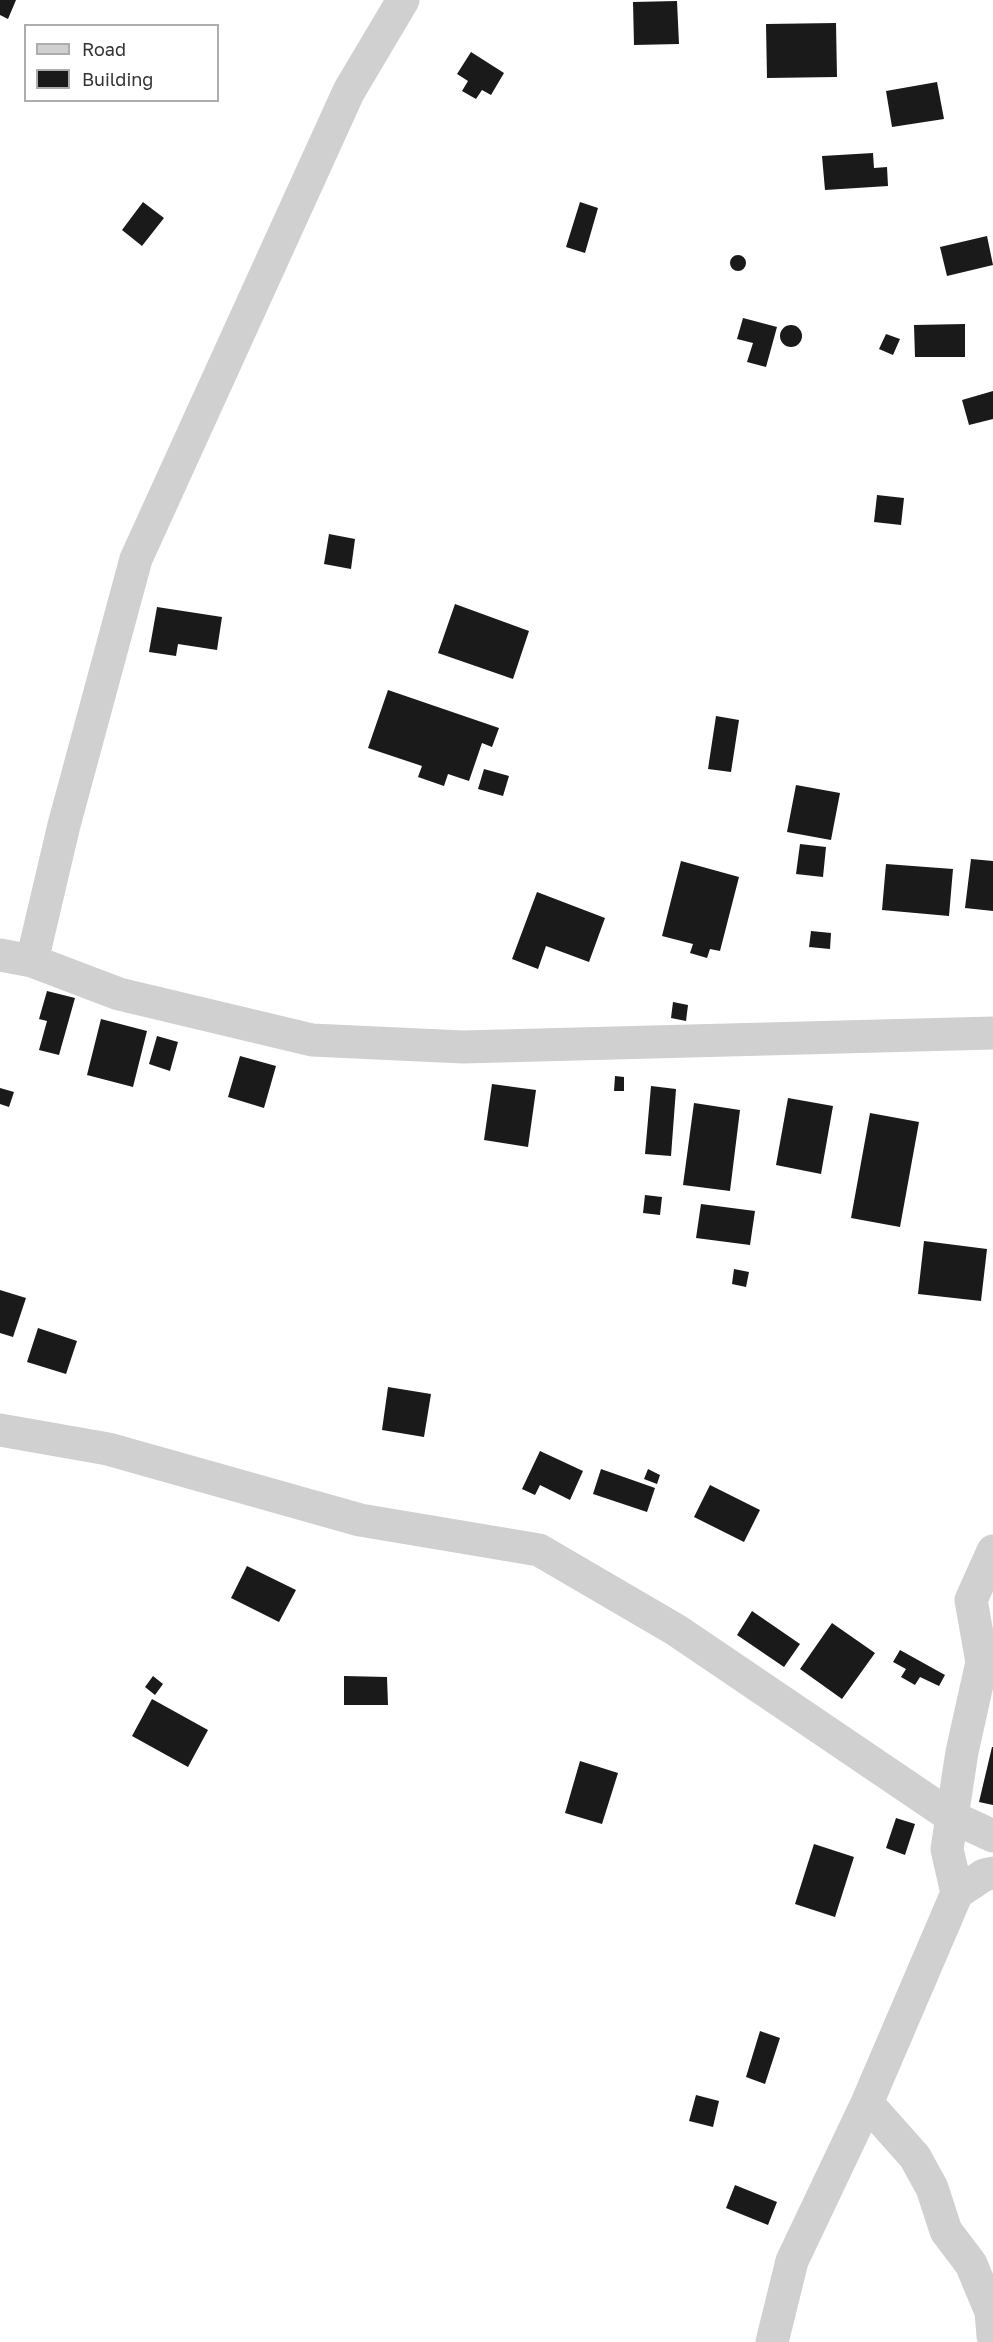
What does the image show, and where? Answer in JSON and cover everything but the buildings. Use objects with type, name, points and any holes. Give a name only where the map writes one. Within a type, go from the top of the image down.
[{"type":"street","points":[[32,961],[64,825],[136,559],[349,91],[403,0]]},
{"type":"street","points":[[0,955],[32,961],[119,994],[312,1040],[464,1047],[993,1033]]},
{"type":"street","points":[[0,1431],[108,1449],[360,1520],[539,1550],[676,1630],[952,1816],[993,1836]]},
{"type":"street","points":[[957,1893],[947,1849],[962,1752],[982,1662],[971,1600],[993,1551]]},
{"type":"street","points":[[772,2342],[792,2261],[867,2103],[957,1893],[984,1875],[993,1873]]},
{"type":"street","points":[[867,2103],[915,2157],[932,2188],[946,2231],[971,2264],[991,2312],[993,2336]]}]
